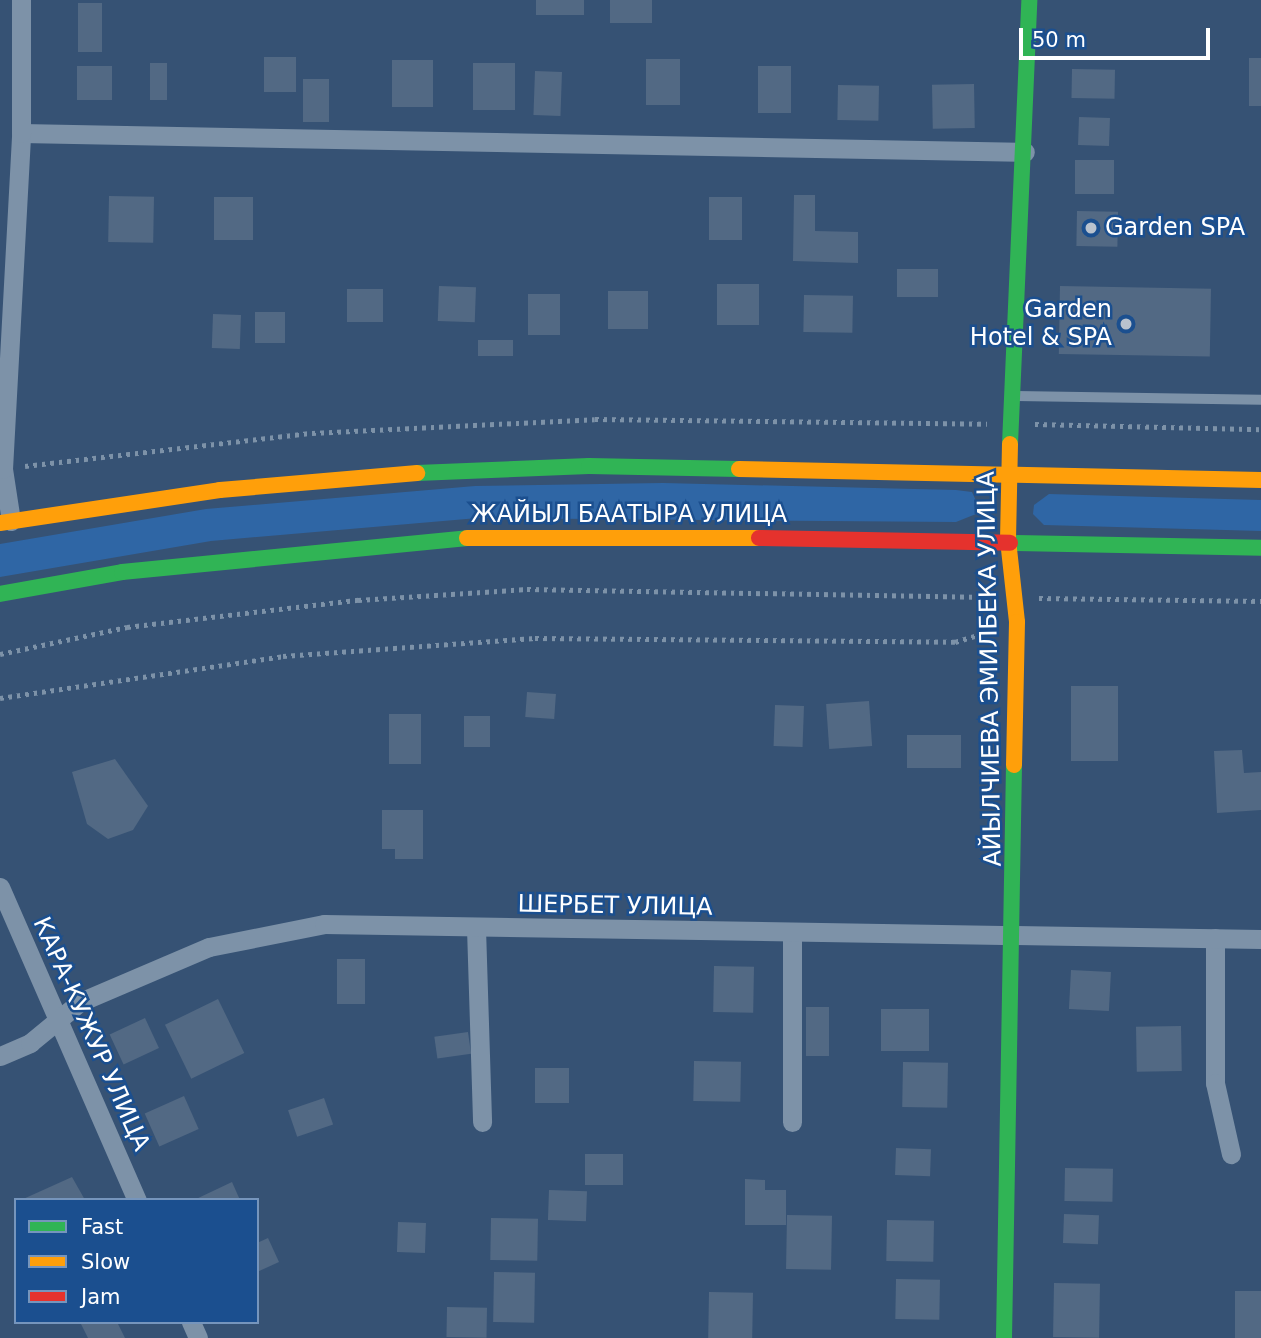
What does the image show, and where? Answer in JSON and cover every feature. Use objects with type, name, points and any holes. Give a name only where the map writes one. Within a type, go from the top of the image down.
[{"type":"main road","name":"АЙЫЛЧИЕВА ЭМИЛБЕКА УЛИЦА","points":[[1004,1338],[1015,936],[1017,622],[1008,540],[1009,473],[1014,425],[1029,0]]},
{"type":"main road","name":"ЖАЙЫЛ БААТЫРА УЛИЦА","points":[[6,522],[220,490],[431,472],[589,466],[1261,480]]},
{"type":"main road","name":"ЖАЙЫЛ БААТЫРА УЛИЦА","points":[[0,594],[150,569],[354,546],[523,534],[1008,540],[1261,548]]},
{"type":"street","points":[[6,522],[3,469],[21,133],[22,0]]},
{"type":"street","points":[[21,133],[1025,152]]},
{"type":"street","name":"КАРА-КУЖУР УЛИЦА","points":[[0,887],[137,1198]]},
{"type":"street","name":"ШЕРБЕТ УЛИЦА","points":[[0,1056],[30,1043],[80,1002],[209,947],[324,924],[1261,939]]},
{"type":"street","points":[[476,928],[482,1122]]},
{"type":"street","points":[[792,933],[792,1122]]},
{"type":"street","points":[[1215,938],[1215,1083],[1231,1154]]},
{"type":"lane","points":[[1015,396],[1261,400]]},
{"type":"path","points":[[3,469],[312,433],[595,419],[1261,429]]},
{"type":"path","points":[[0,654],[127,627],[358,600],[527,589],[1261,601]]},
{"type":"path","points":[[0,698],[283,656],[535,638],[955,642],[1017,622]]},
{"type":"shaded area","points":[[663,483],[956,490],[972,492],[981,512],[956,522],[478,518],[211,541],[0,577],[0,544],[206,509],[475,486]]},
{"type":"shaded area","points":[[1049,494],[1261,500],[1261,531],[1044,525],[1033,514],[1034,505]]},
{"type":"building","points":[[536,0],[584,0],[584,15],[536,15]]},
{"type":"building","points":[[610,0],[652,0],[652,23],[610,23]]},
{"type":"building","points":[[78,3],[102,3],[102,52],[78,52]]},
{"type":"building","points":[[264,57],[296,57],[296,92],[264,92]]},
{"type":"building","points":[[1249,58],[1261,58],[1261,106],[1249,106]]},
{"type":"building","points":[[646,59],[680,59],[680,105],[646,105]]},
{"type":"building","points":[[392,60],[433,60],[433,107],[392,107]]},
{"type":"building","points":[[150,63],[167,63],[167,100],[150,100]]},
{"type":"building","points":[[473,63],[515,63],[515,110],[473,110]]},
{"type":"building","points":[[77,66],[112,66],[112,100],[77,100]]},
{"type":"building","points":[[758,66],[791,66],[791,113],[758,113]]},
{"type":"building","points":[[1072,69],[1115,70],[1114,99],[1071,98]]},
{"type":"building","points":[[535,71],[562,72],[560,116],[533,115]]},
{"type":"building","points":[[303,79],[329,79],[329,122],[303,122]]},
{"type":"building","points":[[974,84],[975,128],[933,129],[932,85]]},
{"type":"building","points":[[838,85],[879,86],[878,121],[837,120]]},
{"type":"building","points":[[1079,117],[1110,118],[1109,146],[1078,145]]},
{"type":"building","points":[[1075,160],[1114,160],[1114,194],[1075,194]]},
{"type":"building","points":[[794,195],[815,195],[815,231],[858,232],[858,263],[793,261]]},
{"type":"building","points":[[109,196],[154,197],[153,243],[108,242]]},
{"type":"building","points":[[214,197],[253,197],[253,240],[214,240]]},
{"type":"building","points":[[709,197],[742,197],[742,240],[709,240]]},
{"type":"building","points":[[1077,211],[1118,212],[1117,247],[1076,246]]},
{"type":"building","points":[[897,269],[938,269],[938,297],[897,297]]},
{"type":"building","points":[[717,284],[759,284],[759,325],[717,325]]},
{"type":"building","points":[[439,286],[476,287],[475,322],[438,321]]},
{"type":"building","points":[[1060,286],[1211,289],[1210,357],[1059,354]]},
{"type":"building","points":[[347,289],[383,289],[383,322],[347,322]]},
{"type":"building","points":[[608,291],[648,291],[648,329],[608,329]]},
{"type":"building","points":[[528,294],[560,294],[560,335],[528,335]]},
{"type":"building","points":[[804,295],[853,296],[852,333],[803,332]]},
{"type":"building","points":[[255,312],[285,312],[285,343],[255,343]]},
{"type":"building","points":[[213,314],[241,315],[240,349],[212,348]]},
{"type":"building","points":[[478,340],[513,340],[513,356],[478,356]]},
{"type":"building","points":[[1071,686],[1118,686],[1118,761],[1071,761]]},
{"type":"building","points":[[527,692],[556,694],[554,719],[525,717]]},
{"type":"building","points":[[869,701],[872,746],[829,749],[826,704]]},
{"type":"building","points":[[775,705],[804,706],[803,747],[774,746]]},
{"type":"building","points":[[389,714],[421,714],[421,764],[389,764]]},
{"type":"building","points":[[464,716],[490,716],[490,747],[464,747]]},
{"type":"building","points":[[907,735],[961,735],[961,768],[907,768]]},
{"type":"building","points":[[1242,750],[1244,773],[1261,772],[1261,810],[1217,813],[1214,751]]},
{"type":"building","points":[[115,759],[148,806],[133,830],[108,839],[87,824],[72,772]]},
{"type":"building","points":[[382,810],[423,810],[423,859],[395,859],[395,849],[382,849]]},
{"type":"building","points":[[337,959],[365,959],[365,1004],[337,1004]]},
{"type":"building","points":[[714,966],[754,967],[753,1013],[713,1012]]},
{"type":"building","points":[[1071,970],[1111,972],[1109,1011],[1069,1009]]},
{"type":"building","points":[[218,999],[244,1053],[191,1079],[165,1025]]},
{"type":"building","points":[[806,1007],[829,1007],[829,1056],[806,1056]]},
{"type":"building","points":[[881,1009],[929,1009],[929,1051],[881,1051]]},
{"type":"building","points":[[145,1018],[159,1048],[124,1064],[110,1034]]},
{"type":"building","points":[[1181,1026],[1182,1071],[1137,1072],[1136,1027]]},
{"type":"building","points":[[468,1032],[471,1054],[437,1059],[434,1037]]},
{"type":"building","points":[[694,1061],[741,1062],[740,1102],[693,1101]]},
{"type":"building","points":[[903,1062],[948,1063],[947,1108],[902,1107]]},
{"type":"building","points":[[535,1068],[569,1068],[569,1103],[535,1103]]},
{"type":"building","points":[[184,1096],[199,1129],[159,1146],[145,1113]]},
{"type":"building","points":[[324,1098],[333,1124],[297,1137],[288,1110]]},
{"type":"building","points":[[896,1148],[931,1149],[930,1176],[895,1175]]},
{"type":"building","points":[[585,1154],[623,1154],[623,1185],[585,1185]]},
{"type":"building","points":[[1065,1168],[1113,1169],[1112,1202],[1064,1201]]},
{"type":"building","points":[[72,1177],[84,1198],[25,1198]]},
{"type":"building","points":[[745,1179],[765,1180],[765,1190],[786,1190],[786,1225],[745,1225]]},
{"type":"building","points":[[232,1182],[239,1198],[198,1198]]},
{"type":"building","points":[[549,1190],[587,1191],[586,1221],[548,1220]]},
{"type":"building","points":[[1064,1214],[1099,1215],[1098,1244],[1063,1243]]},
{"type":"building","points":[[787,1215],[832,1216],[831,1270],[786,1269]]},
{"type":"building","points":[[491,1218],[538,1219],[537,1261],[490,1260]]},
{"type":"building","points":[[887,1220],[934,1221],[933,1262],[886,1261]]},
{"type":"building","points":[[398,1222],[426,1223],[425,1253],[397,1252]]},
{"type":"building","points":[[268,1238],[279,1262],[259,1271],[259,1242]]},
{"type":"building","points":[[494,1272],[535,1273],[534,1323],[493,1322]]},
{"type":"building","points":[[896,1279],[940,1280],[939,1320],[895,1319]]},
{"type":"building","points":[[1054,1283],[1100,1284],[1099,1338],[1053,1337]]},
{"type":"building","points":[[1235,1291],[1261,1291],[1261,1338],[1235,1338]]},
{"type":"building","points":[[709,1292],[753,1293],[752,1338],[708,1338]]},
{"type":"building","points":[[447,1307],[487,1308],[486,1338],[446,1337]]},
{"type":"building","points":[[81,1324],[118,1324],[125,1338],[88,1338]]},
{"type":"traffic: fast","points":[[1010,444],[1029,0]]},
{"type":"traffic: fast","points":[[417,473],[589,466],[739,469]]},
{"type":"traffic: fast","points":[[0,594],[122,572],[467,538]]},
{"type":"traffic: fast","points":[[1010,543],[1261,548]]},
{"type":"traffic: fast","points":[[1004,1338],[1014,765]]},
{"type":"traffic: slow","points":[[1010,444],[1008,540],[1017,622],[1014,765]]},
{"type":"traffic: slow","points":[[739,469],[1261,480]]},
{"type":"traffic: slow","points":[[0,523],[220,490],[417,473]]},
{"type":"traffic: slow","points":[[467,538],[759,538]]},
{"type":"traffic: jam","points":[[759,538],[1010,543]]},
{"type":"place","name":"Garden SPA","points":[[1091,228]]},
{"type":"place","name":"Garden Hotel & SPA","points":[[1126,324]]}]
